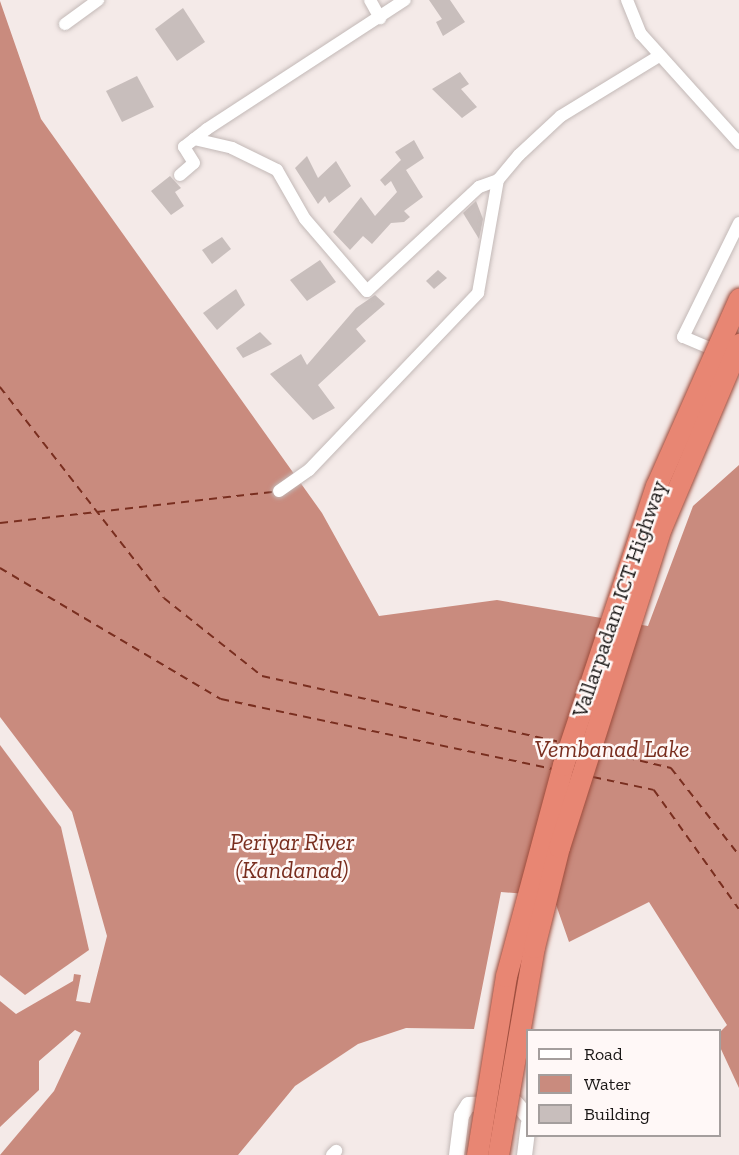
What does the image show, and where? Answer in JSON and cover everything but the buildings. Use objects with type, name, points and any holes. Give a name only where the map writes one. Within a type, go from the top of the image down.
[{"type":"highway","name":"Vallarpadam ICT Highway","points":[[477,1155],[506,976],[563,765],[656,486],[739,299]]},
{"type":"highway","name":"Vallarpadam ICT Highway","points":[[498,1155],[534,947],[559,847],[662,528],[739,344]]},
{"type":"street","points":[[65,24],[98,0]]},
{"type":"street","points":[[369,0],[380,18]]},
{"type":"street","points":[[180,175],[194,163],[184,147],[194,139],[405,0]]},
{"type":"street","points":[[627,0],[641,34],[658,56],[739,143]]},
{"type":"street","points":[[194,139],[232,148],[277,170],[305,219],[367,291],[479,187],[498,180],[561,116],[658,56]]},
{"type":"street","points":[[279,491],[309,470],[478,293],[498,180]]},
{"type":"street","points":[[739,224],[682,337],[739,359]]},
{"type":"street","points":[[456,1155],[461,1115],[468,1104],[514,1102],[526,1115]]},
{"type":"street","points":[[524,1155],[526,1137]]},
{"type":"water","name":"Periyar River (Kandanad)","points":[[0,1],[41,119],[322,513],[379,616],[497,600],[648,626],[693,506],[739,465],[739,1088],[721,1049],[721,1031],[727,1025],[649,902],[569,942],[553,896],[501,892],[474,1029],[406,1028],[358,1044],[295,1086],[238,1155],[0,1155],[54,1091],[81,1033],[75,1030],[39,1061],[39,1090],[0,1127],[0,1001],[16,1014],[73,981],[74,974],[81,975],[76,1001],[90,1003],[107,936],[72,812],[0,717]]},
{"type":"water","points":[[0,745],[61,827],[89,950],[25,995],[0,975]]},
{"type":"ferry route","points":[[0,387],[164,598],[262,676],[559,742]]},
{"type":"ferry route","points":[[0,523],[272,492]]},
{"type":"ferry route","points":[[0,568],[221,699],[553,769]]},
{"type":"ferry route","points":[[599,751],[671,768],[739,855]]},
{"type":"ferry route","points":[[593,777],[654,790],[739,909]]},
{"type":"water label","name":"Vembanad Lake","points":[[612,749]]}]
